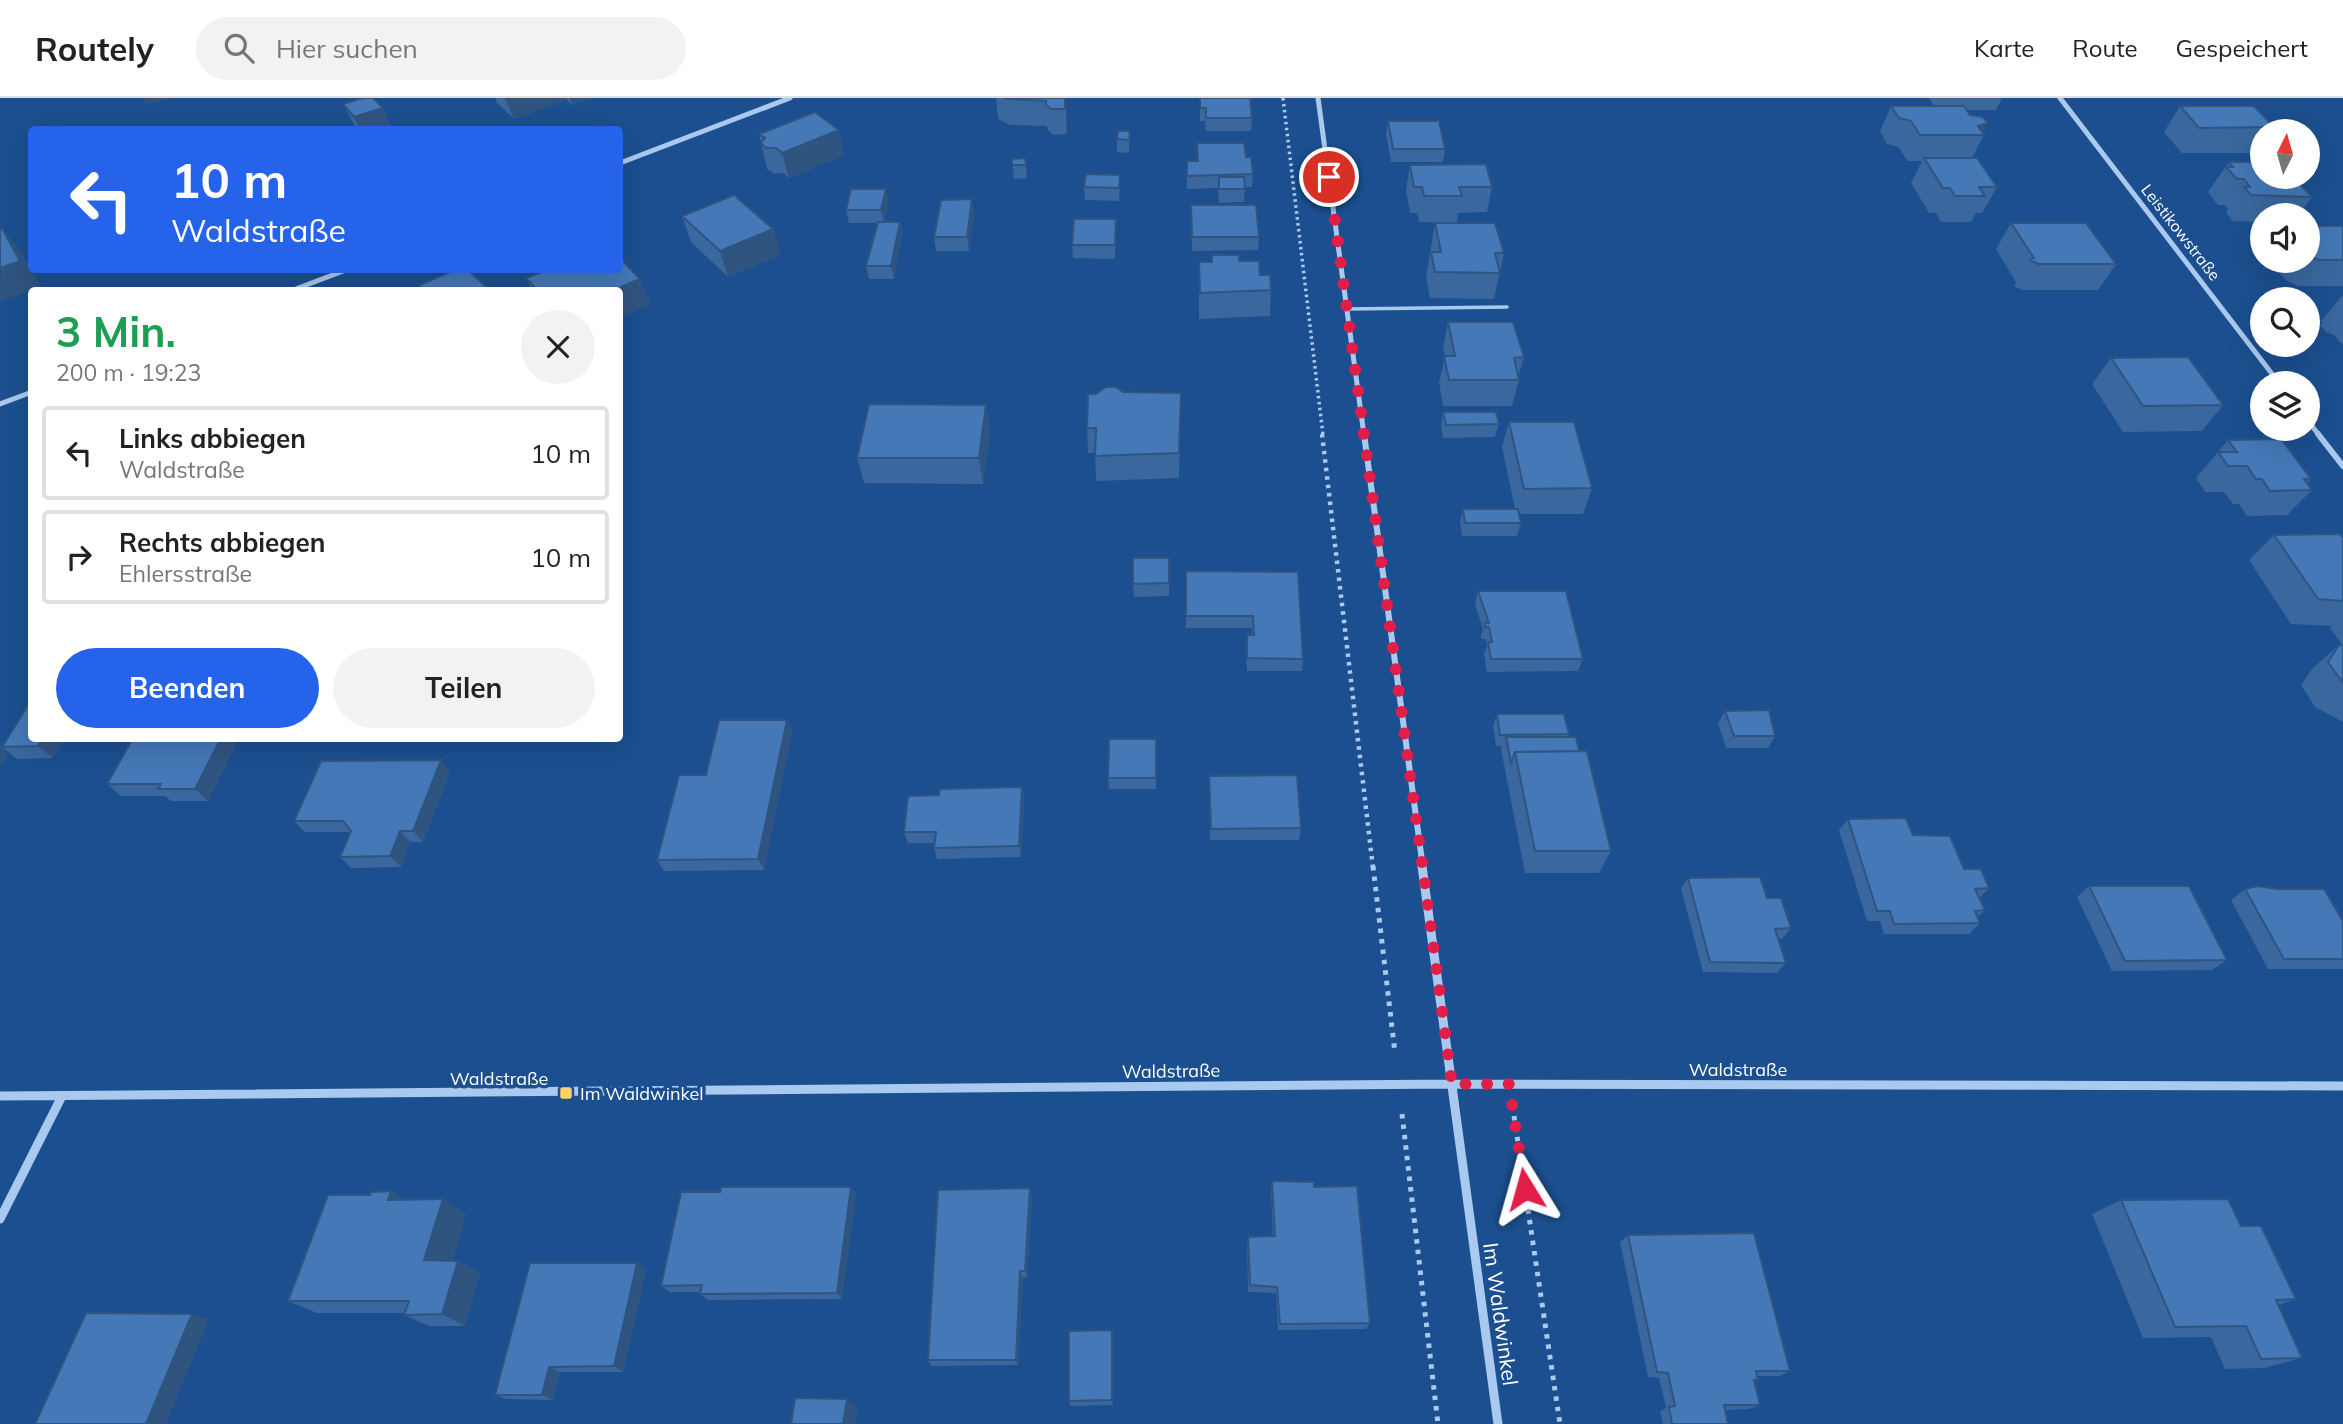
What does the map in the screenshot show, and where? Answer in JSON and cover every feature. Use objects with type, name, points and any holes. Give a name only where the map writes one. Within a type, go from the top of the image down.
[{"type":"street","points":[[623,162],[790,98]]},
{"type":"street","name":"Im Waldwinkel","points":[[1318,98],[1498,1424]]},
{"type":"street","name":"Leistikowstraße","points":[[2060,98],[2270,371]]},
{"type":"street","points":[[301,287],[338,273]]},
{"type":"street","points":[[0,404],[28,394]]},
{"type":"street","points":[[2320,436],[2343,466]]},
{"type":"street","name":"Waldstraße","points":[[0,1096],[1452,1084],[2343,1086]]},
{"type":"street","points":[[0,1219],[62,1096]]},
{"type":"lane","points":[[1347,309],[1507,307]]},
{"type":"path","points":[[1283,98],[1438,1424]]},
{"type":"path","points":[[1509,1084],[1560,1424]]},
{"type":"building","points":[[373,98],[383,108],[354,117],[343,104]]},
{"type":"building","points":[[1005,98],[1065,98],[1065,109],[1051,109],[1046,105],[1046,101]]},
{"type":"building","points":[[1200,98],[1250,98],[1252,118],[1206,118],[1206,108],[1200,108]]},
{"type":"building","points":[[1891,106],[1964,106],[1970,115],[1983,117],[1988,123],[1978,126],[1984,135],[1920,135],[1911,121],[1899,118]]},
{"type":"building","points":[[2180,106],[2254,106],[2266,119],[2250,119],[2250,127],[2199,128]]},
{"type":"building","points":[[815,112],[839,130],[782,153],[760,143],[765,138],[759,134]]},
{"type":"building","points":[[1388,121],[1439,121],[1445,149],[1393,149]]},
{"type":"building","points":[[1118,131],[1130,131],[1129,140],[1117,139]]},
{"type":"building","points":[[1197,143],[1244,143],[1246,157],[1251,157],[1253,174],[1187,176],[1187,161],[1198,161]]},
{"type":"building","points":[[1025,158],[1026,165],[1012,165],[1012,159]]},
{"type":"building","points":[[1924,158],[1977,158],[1997,187],[1979,187],[1985,196],[1955,196],[1950,188],[1943,188]]},
{"type":"building","points":[[2229,162],[2250,162],[2250,187],[2244,179],[2237,179],[2226,167],[2233,167]]},
{"type":"building","points":[[1486,164],[1492,187],[1459,187],[1462,196],[1424,196],[1422,187],[1414,187],[1410,165]]},
{"type":"building","points":[[1086,174],[1120,175],[1119,188],[1084,187]]},
{"type":"building","points":[[1219,177],[1244,177],[1245,189],[1219,189]]},
{"type":"building","points":[[2244,187],[2304,189],[2312,197],[2251,195]]},
{"type":"building","points":[[851,189],[886,189],[881,210],[846,210]]},
{"type":"building","points":[[734,195],[773,229],[720,251],[682,216]]},
{"type":"building","points":[[972,199],[967,237],[934,237],[941,200]]},
{"type":"building","points":[[1191,205],[1256,205],[1259,237],[1192,237]]},
{"type":"building","points":[[1074,219],[1116,219],[1115,245],[1072,245]]},
{"type":"building","points":[[878,222],[900,222],[891,266],[866,266]]},
{"type":"building","points":[[1435,223],[1495,223],[1504,253],[1495,253],[1500,273],[1435,272],[1431,252],[1441,252]]},
{"type":"building","points":[[2011,223],[2086,223],[2116,264],[2038,264],[2030,260],[2034,258]]},
{"type":"building","points":[[2320,226],[2343,226],[2343,260],[2320,260]]},
{"type":"building","points":[[2,228],[20,261],[0,268],[0,229]]},
{"type":"building","points":[[1212,255],[1239,255],[1239,261],[1259,261],[1260,275],[1270,275],[1271,290],[1200,293],[1199,262],[1212,262]]},
{"type":"building","points":[[623,261],[640,279],[621,287],[534,287],[526,278],[539,273],[623,273]]},
{"type":"building","points":[[448,273],[471,273],[487,287],[421,287],[419,285]]},
{"type":"building","points":[[1448,322],[1513,322],[1524,357],[1514,358],[1519,380],[1449,380],[1444,356],[1455,356]]},
{"type":"building","points":[[2188,357],[2223,405],[2143,406],[2111,358]]},
{"type":"building","points":[[1106,387],[1116,387],[1123,392],[1181,393],[1179,453],[1095,456],[1096,428],[1087,428],[1088,394],[1096,394]]},
{"type":"building","points":[[869,404],[986,405],[979,458],[857,458]]},
{"type":"building","points":[[1443,412],[1496,412],[1499,424],[1446,425]]},
{"type":"building","points":[[1509,422],[1574,422],[1592,488],[1524,489]]},
{"type":"building","points":[[2228,440],[2282,441],[2311,479],[2304,479],[2312,490],[2270,491],[2262,479],[2256,479],[2247,466],[2228,466],[2218,452],[2237,452]]},
{"type":"building","points":[[1463,509],[1518,509],[1521,523],[1465,523]]},
{"type":"building","points":[[2340,534],[2343,538],[2343,601],[2318,599],[2274,535]]},
{"type":"building","points":[[1133,558],[1169,558],[1169,583],[1133,584]]},
{"type":"building","points":[[1186,571],[1298,572],[1303,659],[1247,658],[1247,635],[1254,635],[1253,616],[1186,616]]},
{"type":"building","points":[[1478,591],[1566,591],[1583,659],[1491,659],[1488,642],[1492,642],[1489,627],[1485,627],[1485,623],[1489,623]]},
{"type":"building","points":[[2339,645],[2343,645],[2343,683],[2328,662]]},
{"type":"building","points":[[28,705],[28,742],[40,742],[38,746],[2,747]]},
{"type":"building","points":[[1769,710],[1775,736],[1734,736],[1725,711]]},
{"type":"building","points":[[1497,714],[1564,714],[1569,734],[1500,735]]},
{"type":"building","points":[[719,720],[787,720],[758,859],[657,860],[679,775],[706,775]]},
{"type":"building","points":[[1506,737],[1576,737],[1579,751],[1515,752],[1511,763]]},
{"type":"building","points":[[1109,739],[1156,739],[1156,778],[1108,778]]},
{"type":"building","points":[[131,742],[219,742],[195,789],[158,789],[161,784],[107,784]]},
{"type":"building","points":[[1587,751],[1611,851],[1535,851],[1515,752]]},
{"type":"building","points":[[441,760],[413,831],[400,831],[390,856],[340,857],[351,831],[343,821],[294,821],[321,761]]},
{"type":"building","points":[[1297,775],[1301,828],[1211,829],[1209,776]]},
{"type":"building","points":[[1022,787],[1019,846],[934,848],[936,832],[904,832],[908,796],[939,795],[940,789]]},
{"type":"building","points":[[1906,818],[1913,835],[1950,836],[1964,869],[1981,869],[1989,888],[1975,889],[1985,910],[1975,911],[1980,923],[1894,924],[1890,911],[1877,911],[1848,819]]},
{"type":"building","points":[[1760,877],[1767,898],[1781,898],[1791,928],[1775,929],[1786,963],[1710,962],[1688,878]]},
{"type":"building","points":[[2089,886],[2189,886],[2227,960],[2125,961]]},
{"type":"building","points":[[2258,886],[2324,889],[2343,921],[2343,959],[2284,959],[2245,889]]},
{"type":"building","points":[[1272,1181],[1314,1182],[1314,1187],[1357,1186],[1370,1323],[1280,1324],[1277,1287],[1250,1285],[1248,1237],[1275,1236]]},
{"type":"building","points":[[721,1187],[851,1187],[837,1293],[700,1294],[702,1285],[661,1286],[681,1192],[720,1192]]},
{"type":"building","points":[[1030,1188],[1025,1271],[1020,1271],[1016,1360],[928,1360],[938,1190]]},
{"type":"building","points":[[391,1191],[388,1200],[443,1199],[424,1260],[458,1261],[442,1314],[404,1315],[409,1301],[288,1301],[328,1195],[370,1195],[371,1192]]},
{"type":"building","points":[[2228,1199],[2241,1226],[2261,1226],[2296,1299],[2276,1300],[2302,1358],[2261,1359],[2246,1326],[2175,1327],[2121,1200]]},
{"type":"building","points":[[1754,1233],[1790,1371],[1756,1371],[1758,1380],[1754,1380],[1760,1405],[1724,1405],[1728,1424],[1672,1424],[1669,1407],[1675,1406],[1668,1373],[1657,1372],[1628,1235]]},
{"type":"building","points":[[530,1263],[637,1263],[614,1366],[549,1367],[542,1395],[495,1395]]},
{"type":"building","points":[[86,1313],[192,1314],[146,1424],[35,1424]]},
{"type":"building","points":[[1112,1330],[1112,1400],[1069,1401],[1069,1331]]},
{"type":"building","points":[[795,1398],[847,1399],[843,1424],[791,1424]]},
{"type":"place","name":"Im Waldwinkel","points":[[566,1093]]},
{"type":"route","points":[[1329,177],[1452,1084],[1509,1084],[1525,1189]]}]
